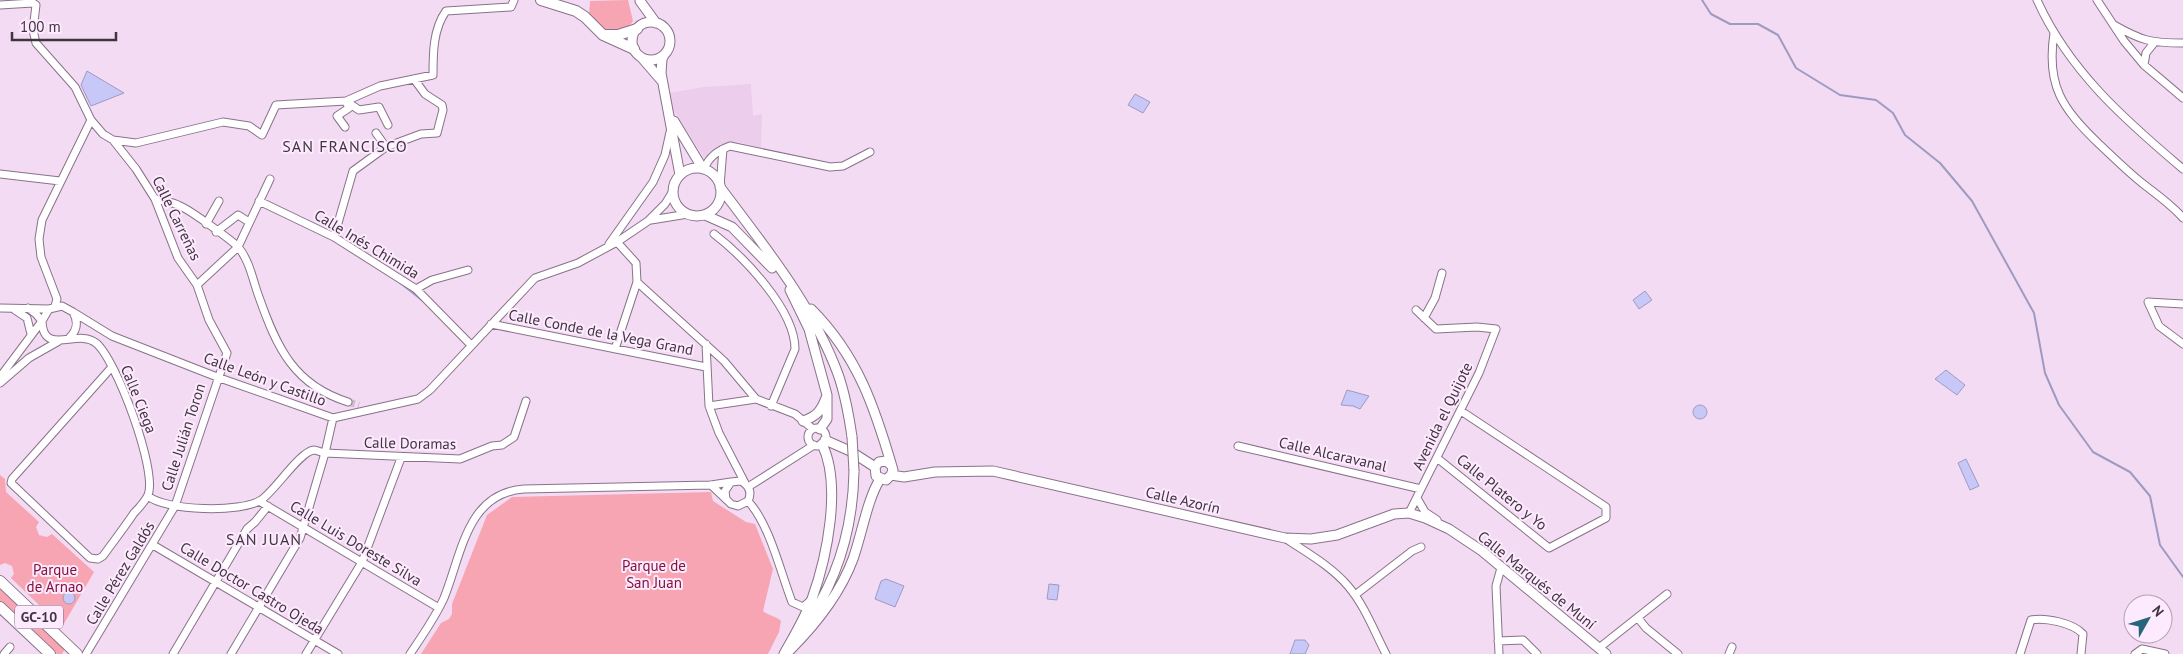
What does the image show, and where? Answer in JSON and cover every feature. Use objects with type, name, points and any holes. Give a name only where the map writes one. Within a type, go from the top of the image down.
[{"type":"main road","points":[[541,0],[576,11],[585,16],[603,36],[634,49],[662,82]]},
{"type":"main road","points":[[634,49],[633,39],[639,27],[640,1]]},
{"type":"main road","points":[[640,1],[656,23],[666,29],[670,40],[670,45],[661,65],[662,82],[680,175],[673,191],[677,205],[688,214],[705,215],[732,227],[788,286],[812,318]]},
{"type":"main road","points":[[603,36],[618,35],[656,23]]},
{"type":"main road","points":[[642,58],[654,60],[664,55]]},
{"type":"main road","points":[[669,111],[682,137],[703,169],[714,176],[720,187],[804,302],[824,322],[856,367],[874,407],[891,465],[892,475],[886,480],[880,479],[876,476],[875,467],[850,450],[820,443]]},
{"type":"main road","points":[[680,175],[694,168],[703,169]]},
{"type":"main road","points":[[705,215],[716,207],[719,201],[720,187]]},
{"type":"main road","points":[[788,286],[809,328],[827,395],[827,419],[817,429]]},
{"type":"main road","points":[[785,654],[814,614],[840,557],[849,522],[854,471],[852,437],[839,376],[804,302]]},
{"type":"main road","points":[[803,421],[814,417],[822,409],[827,395]]},
{"type":"main road","points":[[785,654],[812,599],[828,534],[832,487],[829,458],[820,443]]},
{"type":"main road","points":[[875,467],[882,461],[891,465]]},
{"type":"main road","name":"Calle Azorín","points":[[892,475],[904,477],[935,472],[993,471],[1285,538],[1338,535],[1394,514],[1410,514]]},
{"type":"main road","points":[[785,654],[815,625],[837,592],[852,561],[867,518],[872,492],[880,479]]},
{"type":"main road","name":"Calle Marqués de Muní","points":[[1410,514],[1449,529],[1482,551],[1603,651]]},
{"type":"main road","name":"GC-10","points":[[0,581],[77,654]]},
{"type":"main road","name":"GC-10","points":[[0,607],[50,654]]},
{"type":"street","points":[[113,140],[136,142],[223,122],[249,126],[262,135],[276,104],[346,101],[380,86],[433,75],[433,52],[440,19],[446,11],[511,7],[514,0]]},
{"type":"street","points":[[2038,0],[2054,33],[2080,70],[2101,95],[2183,169]]},
{"type":"street","points":[[2098,0],[2112,24],[2144,65],[2183,98]]},
{"type":"street","points":[[0,5],[33,3],[36,6],[33,30],[36,43],[76,87],[91,120],[42,220],[39,239],[41,257],[57,299],[0,377]]},
{"type":"street","points":[[2112,24],[2135,37],[2154,43],[2183,43]]},
{"type":"street","points":[[2054,33],[2051,56],[2053,74],[2057,90],[2073,118],[2132,176],[2183,218]]},
{"type":"street","points":[[2144,65],[2146,54],[2154,43]]},
{"type":"street","points":[[334,237],[353,172],[386,147],[420,134],[437,133],[443,110],[442,105],[425,94],[414,79]]},
{"type":"street","points":[[346,101],[359,110],[379,107],[388,125]]},
{"type":"street","points":[[345,127],[338,116],[349,108],[346,101]]},
{"type":"street","name":"Calle Carreñas","points":[[91,120],[103,134],[113,140],[136,169],[155,199],[178,258],[197,285],[209,320],[227,353]]},
{"type":"street","points":[[602,251],[615,239],[653,182],[665,155],[671,124]]},
{"type":"street","points":[[376,133],[386,147]]},
{"type":"street","points":[[703,169],[707,160],[730,146],[747,148],[773,156],[830,167],[843,166],[870,152]]},
{"type":"street","points":[[720,187],[723,149]]},
{"type":"street","points":[[0,174],[60,181]]},
{"type":"street","points":[[197,285],[238,248],[270,179]]},
{"type":"street","points":[[472,345],[535,278],[602,251],[617,242],[648,221],[665,204],[673,191]]},
{"type":"street","points":[[155,199],[182,206],[238,248],[248,264],[263,307],[281,348],[302,378],[317,389],[348,402]]},
{"type":"street","points":[[206,224],[220,201]]},
{"type":"street","name":"Calle Inés Chimida","points":[[259,201],[334,237],[416,290],[472,345]]},
{"type":"street","points":[[648,221],[688,214]]},
{"type":"street","points":[[216,232],[238,215],[249,222]]},
{"type":"street","points":[[714,234],[770,290],[788,320],[795,340],[794,349],[771,406]]},
{"type":"street","points":[[615,349],[637,282],[636,262],[617,242]]},
{"type":"street","points":[[416,290],[432,280],[468,270]]},
{"type":"street","points":[[1416,310],[1424,318],[1436,298],[1442,273]]},
{"type":"street","points":[[637,282],[706,344],[756,399],[795,414],[826,436],[820,443],[747,485]]},
{"type":"street","points":[[2183,304],[2148,302],[2159,326],[2183,344]]},
{"type":"street","points":[[0,308],[62,306],[73,312],[77,323],[70,337]]},
{"type":"street","points":[[12,308],[27,318],[31,334]]},
{"type":"street","points":[[28,308],[42,321],[44,332],[48,337],[59,341]]},
{"type":"street","name":"Calle León y Castillo","points":[[73,312],[106,333],[218,377],[333,418],[418,399],[430,390],[472,345]]},
{"type":"street","name":"Avenida el Quijote","points":[[1410,514],[1479,373],[1496,329],[1477,327],[1436,329],[1424,318]]},
{"type":"street","name":"Calle Conde de la Vega Grand","points":[[491,324],[706,367]]},
{"type":"street","points":[[0,383],[29,358],[59,341],[70,337],[89,339],[97,343],[106,333]]},
{"type":"street","name":"Calle Ciega","points":[[97,343],[137,424],[149,480],[148,496]]},
{"type":"street","points":[[706,344],[709,406],[719,433],[747,485],[750,494],[748,501],[742,506],[734,506],[711,485]]},
{"type":"street","name":"Calle Julián Toron","points":[[175,506],[227,353]]},
{"type":"street","points":[[111,368],[11,483],[90,558],[98,559],[102,556],[148,496],[152,500],[175,506],[222,508],[259,501]]},
{"type":"street","points":[[709,406],[756,399]]},
{"type":"street","name":"Calle Doramas","points":[[259,501],[273,490],[307,453],[314,450],[325,453],[401,458],[460,459],[492,446],[502,445],[514,437],[526,401]]},
{"type":"street","points":[[359,405],[366,411]]},
{"type":"street","name":"Calle Platero y Yo","points":[[1437,458],[1549,548],[1606,518],[1606,507],[1461,411]]},
{"type":"street","points":[[231,654],[304,528],[333,418]]},
{"type":"street","points":[[817,429],[808,437],[820,443]]},
{"type":"street","name":"Calle Alcaravanal","points":[[1238,446],[1421,489]]},
{"type":"street","points":[[306,654],[362,562],[401,458]]},
{"type":"street","points":[[410,654],[439,608],[472,522],[486,502],[498,494],[509,490],[524,489],[711,485],[738,480],[747,485]]},
{"type":"street","points":[[726,498],[725,491],[731,482]]},
{"type":"street","name":"Calle Marqués de Muní","points":[[1417,498],[1425,512],[1449,529]]},
{"type":"street","name":"Calle Luis Doreste Silva","points":[[259,501],[439,608]]},
{"type":"street","points":[[748,501],[756,510],[766,532],[792,602],[803,607],[812,599]]},
{"type":"street","name":"Calle Pérez Galdós","points":[[86,654],[175,506]]},
{"type":"street","points":[[174,654],[247,529],[268,506]]},
{"type":"street","points":[[1285,538],[1328,567],[1355,595],[1368,616],[1386,654]]},
{"type":"street","name":"Calle Doctor Castro Ojeda","points":[[153,545],[338,654]]},
{"type":"street","points":[[1355,595],[1421,547]]},
{"type":"street","points":[[1499,654],[1496,586],[1501,568]]},
{"type":"street","points":[[1603,651],[1667,594]]},
{"type":"street","points":[[1638,618],[1646,628],[1678,654]]},
{"type":"street","points":[[2020,654],[2031,620],[2040,618],[2079,629],[2083,634],[2081,654]]},
{"type":"street","points":[[1498,640],[1523,640],[1537,654]]},
{"type":"street","points":[[4,654],[10,648]]},
{"type":"street","points":[[2135,654],[2142,649],[2165,654]]},
{"type":"shaded area","points":[[751,84],[753,116],[762,114],[761,148],[738,142],[728,143],[704,158],[673,109],[669,93],[704,87]]},
{"type":"green space","points":[[628,0],[633,21],[628,28],[605,30],[589,16],[590,1]]},
{"type":"green space","name":"Parque de Arnao","points":[[0,475],[5,479],[6,492],[39,522],[36,527],[39,535],[47,537],[52,534],[94,572],[62,627],[11,578],[14,574],[12,566],[5,563],[0,565]]},
{"type":"green space","name":"Parque de San Juan","points":[[711,492],[713,501],[746,522],[755,524],[773,569],[763,611],[781,621],[779,632],[768,654],[421,654],[441,623],[449,619],[452,614],[452,604],[487,515],[512,497]]},
{"type":"green space","points":[[0,585],[66,647],[62,654],[57,654],[0,601]]},
{"type":"water","points":[[87,71],[124,93],[91,106],[81,85]]},
{"type":"water","points":[[1135,94],[1150,102],[1143,113],[1128,105]]},
{"type":"water","points":[[1645,291],[1652,300],[1639,309],[1633,300]]},
{"type":"water","points":[[1946,370],[1965,385],[1957,395],[1935,379]]},
{"type":"water","points":[[1347,390],[1369,396],[1360,409],[1341,405]]},
{"type":"water","points":[[1697,405],[1703,405],[1707,412],[1703,419],[1697,419],[1693,415],[1693,409]]},
{"type":"water","points":[[1966,459],[1979,486],[1970,490],[1958,463]]},
{"type":"water","points":[[886,579],[904,586],[895,607],[875,599],[881,581]]},
{"type":"water","points":[[1049,584],[1059,585],[1057,600],[1047,599]]},
{"type":"water","points":[[67,592],[71,592],[75,598],[71,604],[67,604],[63,600],[63,596]]},
{"type":"water","points":[[1295,640],[1305,640],[1309,645],[1305,654],[1290,654]]},
{"type":"waterway","points":[[1702,0],[1711,14],[1730,24],[1758,24],[1778,35],[1796,68],[1840,95],[1876,100],[1893,113],[1905,135],[1940,163],[1972,201],[2034,313],[2045,373],[2059,405],[2093,452],[2130,472],[2150,496],[2160,545],[2183,577]]},
{"type":"waterway","points":[[399,282],[423,301]]},
{"type":"tunnel","points":[[348,402],[359,405]]},
{"type":"district","name":"SAN FRANCISCO","points":[[345,146]]},
{"type":"district","name":"SAN JUAN","points":[[264,539]]}]
